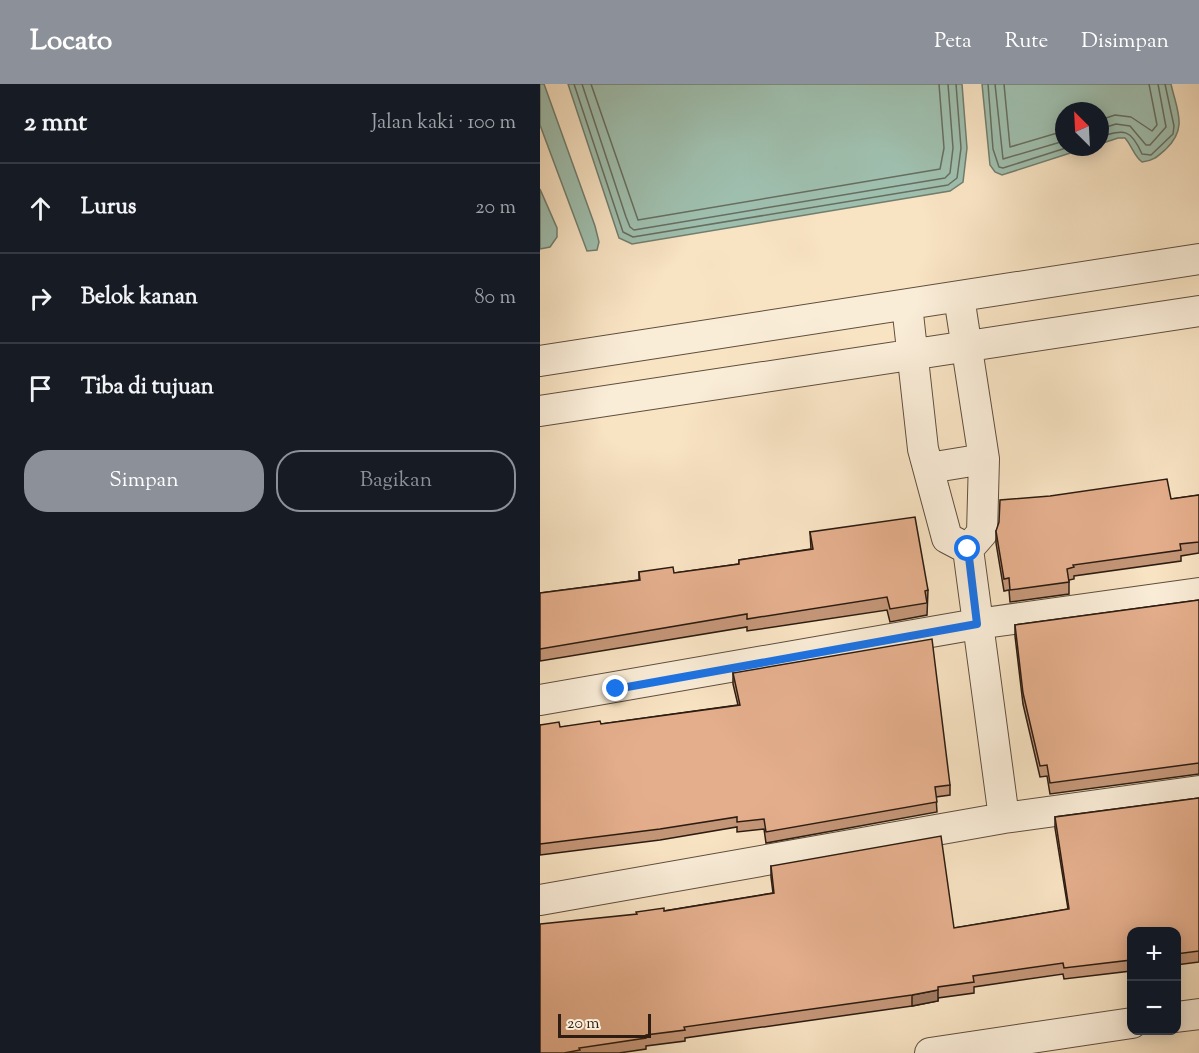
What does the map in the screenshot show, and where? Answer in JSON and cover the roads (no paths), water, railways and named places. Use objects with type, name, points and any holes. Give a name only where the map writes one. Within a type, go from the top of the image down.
[{"type":"street","points":[[540,361],[1199,259]]},
{"type":"street","points":[[959,297],[984,459],[982,533],[968,549],[1004,818]]},
{"type":"street","points":[[907,305],[923,449],[947,538],[968,549]]},
{"type":"street","points":[[540,411],[1199,311]]},
{"type":"street","points":[[929,468],[984,459]]},
{"type":"street","points":[[540,700],[977,624],[1199,593]]},
{"type":"street","points":[[540,900],[1004,818],[1199,791]]},
{"type":"street","points":[[1181,1016],[1199,1014]]},
{"type":"street","points":[[930,1053],[1127,1024]]},
{"type":"water","points":[[540,84],[544,84],[595,226],[599,242],[597,250],[587,251],[540,125]]},
{"type":"water","points":[[568,84],[962,84],[967,148],[963,182],[950,191],[632,244],[619,238]]},
{"type":"water","points":[[982,84],[1171,84],[1179,119],[1177,134],[1166,149],[1149,161],[1142,162],[1125,138],[1109,141],[1109,102],[1055,102],[1055,156],[1061,156],[1002,175],[995,172],[990,165]]},
{"type":"water","points":[[540,189],[557,228],[557,237],[550,247],[540,249]]}]
